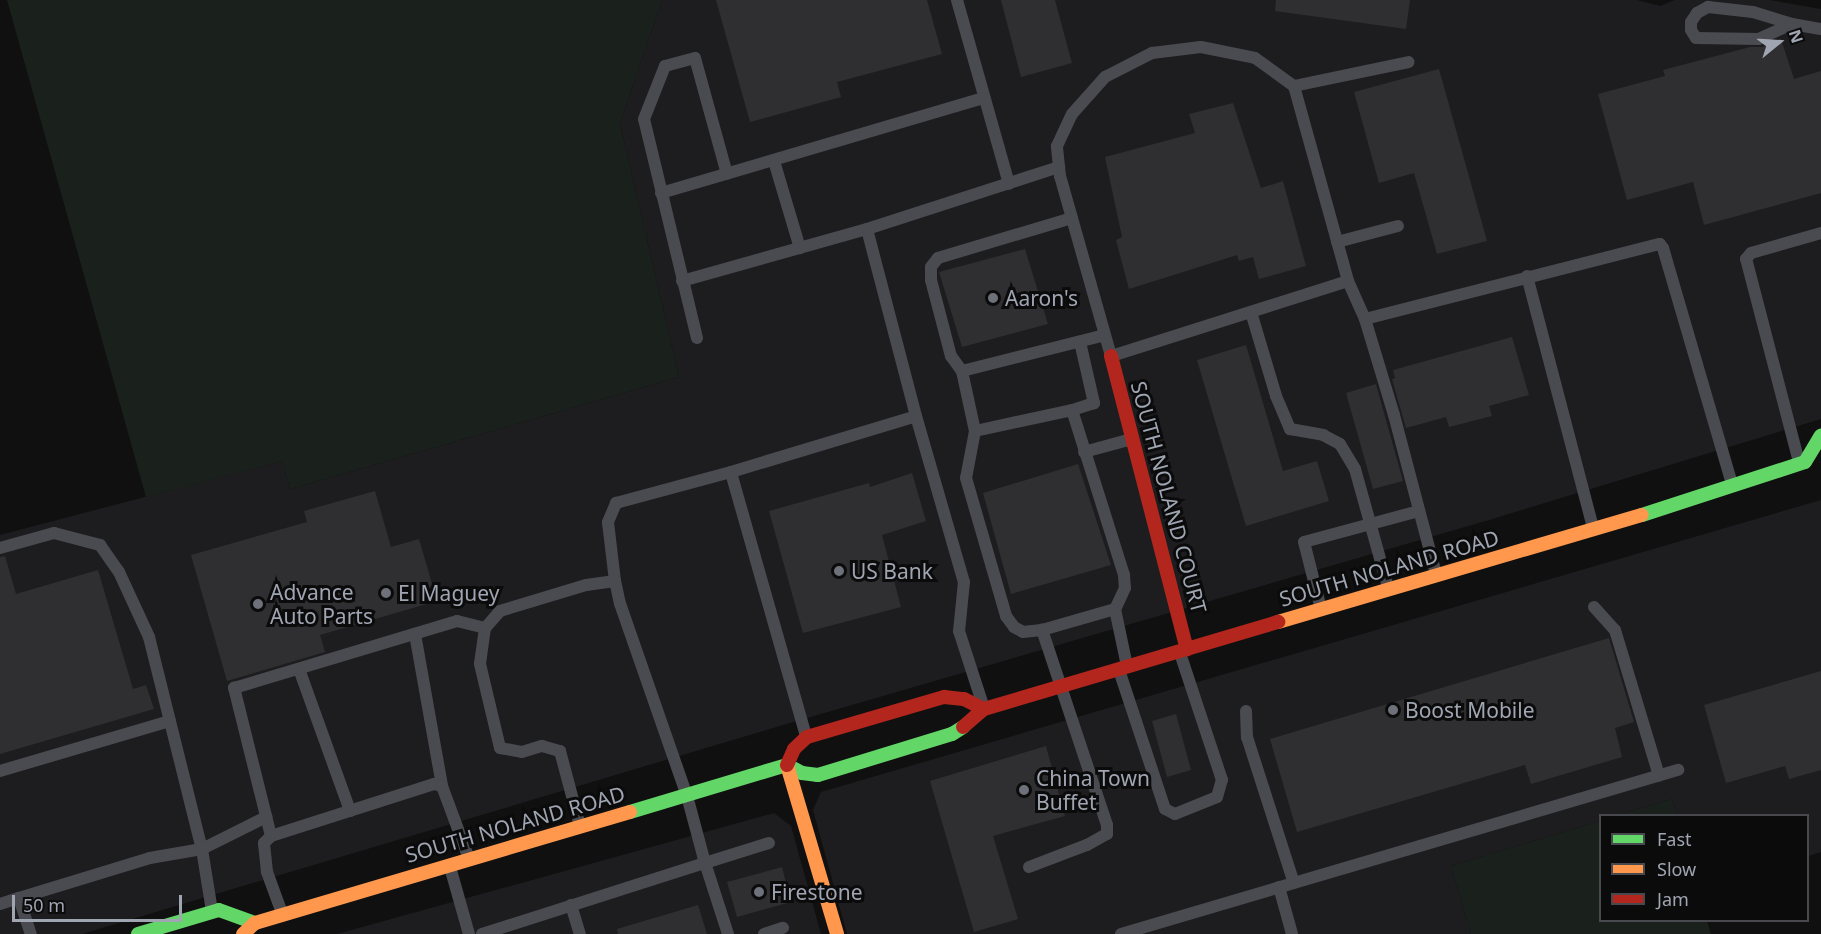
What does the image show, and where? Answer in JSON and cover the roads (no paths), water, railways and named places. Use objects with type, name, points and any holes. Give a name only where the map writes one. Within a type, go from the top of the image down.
[{"type":"main road","name":"SOUTH NOLAND COURT","points":[[1111,356],[1107,399],[1132,439],[1183,650]]},
{"type":"main road","points":[[1821,435],[1802,463],[1821,469]]},
{"type":"main road","name":"SOUTH NOLAND ROAD","points":[[243,934],[255,923],[277,916],[787,765],[802,773],[818,775],[952,734],[973,721],[984,709],[1593,530],[1802,463]]},
{"type":"main road","points":[[837,934],[787,765],[794,749],[807,737],[944,697],[964,699],[984,709]]},
{"type":"main road","points":[[138,934],[219,910],[255,923]]},
{"type":"lane","points":[[957,0],[1009,184]]},
{"type":"lane","points":[[1792,24],[1759,39],[1696,38],[1691,30],[1691,22],[1697,13],[1708,7],[1753,12],[1792,24],[1821,29]]},
{"type":"lane","name":"SOUTH NOLAND COURT","points":[[1111,356],[1059,167],[1057,146],[1072,114],[1105,77],[1152,53],[1201,47],[1255,58],[1293,86]]},
{"type":"lane","points":[[697,338],[644,119],[665,66],[695,58],[727,174]]},
{"type":"lane","points":[[1410,62],[1293,86],[1348,281],[1365,319],[1436,576]]},
{"type":"lane","points":[[661,193],[984,98]]},
{"type":"lane","points":[[774,161],[800,248]]},
{"type":"lane","points":[[682,281],[867,229],[1059,167]]},
{"type":"lane","points":[[1072,218],[938,258],[932,267],[931,280],[951,356],[962,372],[975,431],[966,478],[1006,616],[1014,627],[1023,632],[1042,630],[1115,609]]},
{"type":"lane","points":[[1337,242],[1398,226]]},
{"type":"lane","points":[[867,229],[916,416],[964,582],[959,631],[984,709]]},
{"type":"lane","points":[[1802,463],[1746,259],[1751,253],[1821,233]]},
{"type":"lane","points":[[1365,319],[1660,244],[1732,486]]},
{"type":"lane","points":[[1527,276],[1593,530]]},
{"type":"lane","points":[[1111,356],[1348,281]]},
{"type":"lane","points":[[1251,312],[1276,396],[1290,429],[1323,435],[1340,444],[1355,469],[1389,590]]},
{"type":"lane","points":[[962,372],[1105,335]]},
{"type":"lane","points":[[975,431],[1072,410],[1107,399],[1080,342]]},
{"type":"lane","points":[[1072,410],[1124,575],[1125,588],[1115,609],[1123,668],[1165,809],[1175,814],[1217,797],[1222,780],[1183,650]]},
{"type":"lane","points":[[728,934],[705,863],[687,796],[620,604],[608,522],[616,503],[731,472],[916,416]]},
{"type":"lane","points":[[1084,452],[1132,439]]},
{"type":"lane","points":[[731,472],[807,737]]},
{"type":"lane","points":[[1321,610],[1304,542],[1419,511]]},
{"type":"lane","points":[[0,548],[54,532],[100,545],[118,572],[149,637],[202,849],[212,912]]},
{"type":"lane","points":[[580,827],[560,752],[542,746],[522,752],[500,748],[480,664],[486,628],[501,611],[586,585],[615,581]]},
{"type":"lane","points":[[1594,607],[1615,630],[1659,776]]},
{"type":"lane","points":[[271,836],[234,688],[457,621],[486,628]]},
{"type":"lane","points":[[1029,867],[1087,845],[1107,834],[1107,825],[1042,630]]},
{"type":"lane","points":[[415,634],[442,786],[470,860]]},
{"type":"lane","points":[[300,669],[350,811]]},
{"type":"lane","points":[[1246,711],[1247,737],[1294,883]]},
{"type":"lane","points":[[0,771],[170,721]]},
{"type":"lane","points":[[1121,934],[1678,770]]},
{"type":"lane","points":[[275,934],[277,916],[267,872],[264,843],[271,836],[434,784],[442,786]]},
{"type":"lane","points":[[0,904],[150,858],[202,849],[266,817]]},
{"type":"lane","points":[[482,934],[769,843]]},
{"type":"lane","points":[[449,866],[469,934]]},
{"type":"lane","points":[[1279,888],[1293,934]]},
{"type":"lane","points":[[19,898],[31,934]]},
{"type":"lane","points":[[571,905],[580,934]]},
{"type":"lane","points":[[764,934],[783,928]]},
{"type":"place","name":"Aaron's","points":[[993,298]]},
{"type":"place","name":"US Bank","points":[[839,571]]},
{"type":"place","name":"El Maguey","points":[[386,593]]},
{"type":"place","name":"Advance Auto Parts","points":[[258,604]]},
{"type":"place","name":"Boost Mobile","points":[[1393,710]]},
{"type":"place","name":"China Town Buffet","points":[[1024,790]]},
{"type":"place","name":"Firestone","points":[[759,892]]}]
